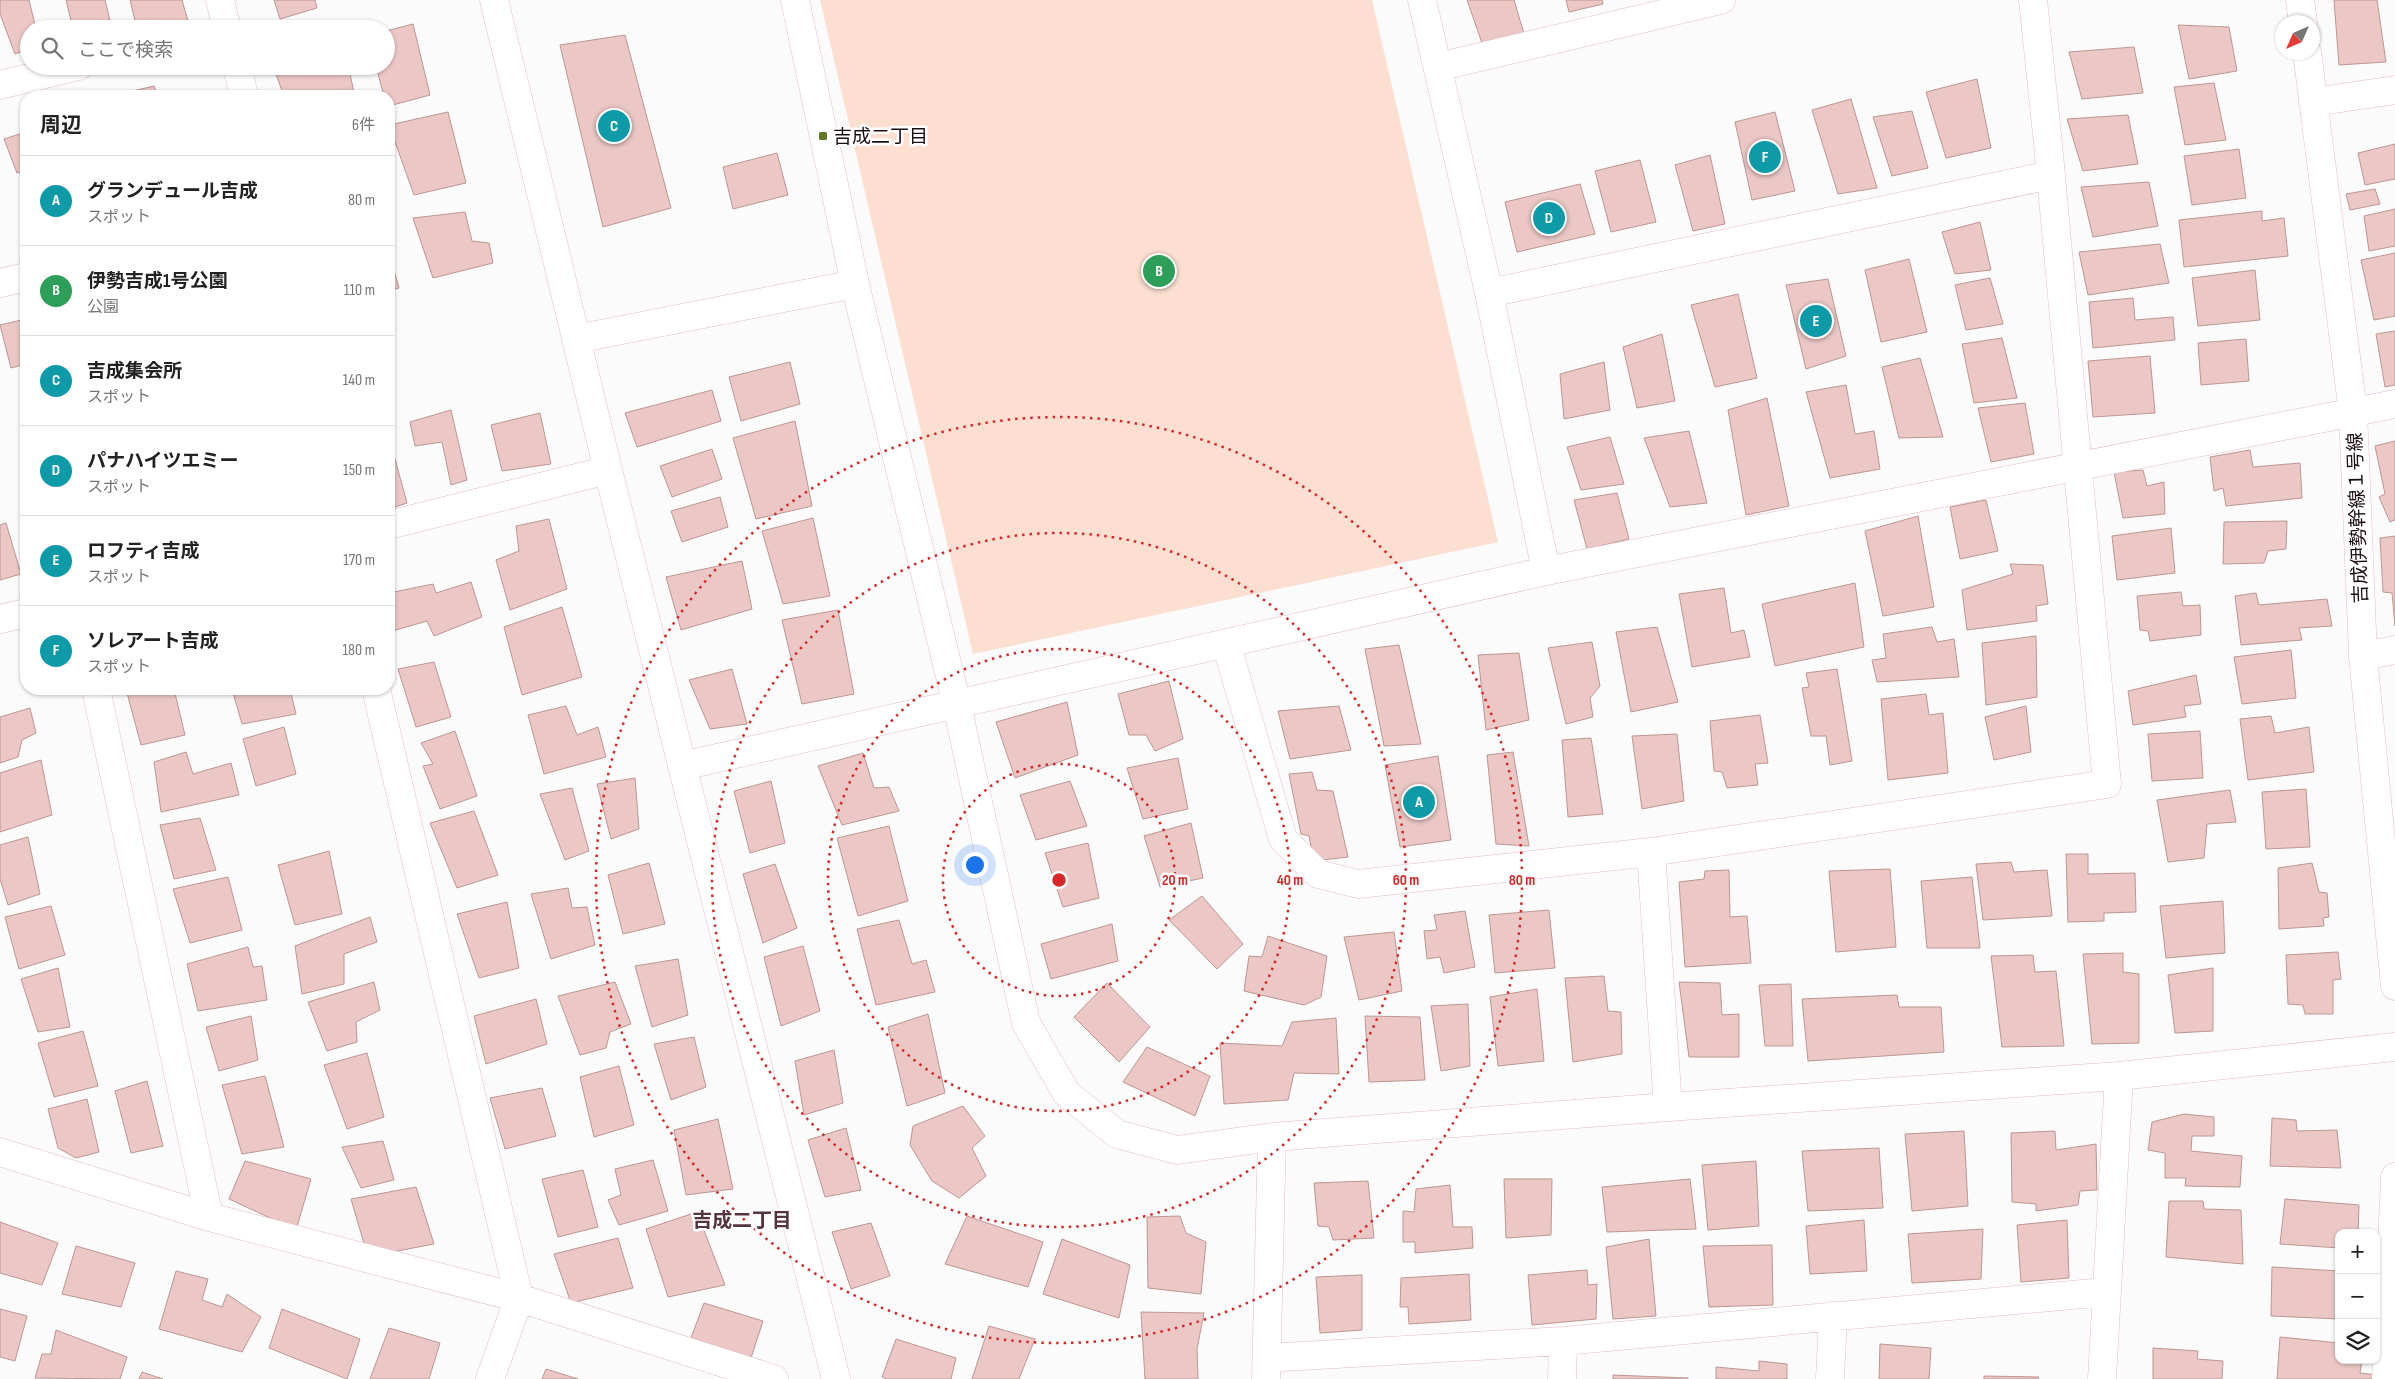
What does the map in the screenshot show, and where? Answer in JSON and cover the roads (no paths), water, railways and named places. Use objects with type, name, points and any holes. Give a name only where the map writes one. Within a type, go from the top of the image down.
[{"type":"street","points":[[220,0],[225,20]]},
{"type":"street","points":[[494,0],[608,470],[836,1379]]},
{"type":"street","points":[[795,0],[855,284],[957,705],[1026,1023],[1067,1094],[1117,1134],[1177,1150],[1272,1137],[2119,1076],[2395,1046]]},
{"type":"street","points":[[1422,0],[1489,293],[1546,572]]},
{"type":"street","points":[[1438,67],[1721,0]]},
{"type":"street","points":[[1226,643],[1283,839],[1318,874],[1358,884],[1651,852],[2107,784],[2033,0]]},
{"type":"street","points":[[2300,0],[2302,15]]},
{"type":"street","name":"吉成伊勢幹線１号線","points":[[2308,60],[2353,412],[2363,656],[2395,986]]},
{"type":"street","points":[[0,85],[42,75]]},
{"type":"street","points":[[239,75],[243,90]]},
{"type":"street","points":[[2313,102],[2395,90]]},
{"type":"street","points":[[1489,293],[2051,175]]},
{"type":"street","points":[[0,283],[20,278]]},
{"type":"street","points":[[576,339],[855,284]]},
{"type":"street","points":[[682,766],[1546,572],[2395,404]]},
{"type":"street","points":[[395,523],[608,470]]},
{"type":"street","points":[[0,619],[20,614]]},
{"type":"street","points":[[2363,656],[2395,650]]},
{"type":"street","points":[[97,695],[209,1217]]},
{"type":"street","points":[[377,695],[519,1298],[490,1379]]},
{"type":"street","points":[[1651,852],[1668,1107]]},
{"type":"street","points":[[2102,1379],[2119,1076]]},
{"type":"street","points":[[1272,1137],[1266,1369],[2106,1292]]},
{"type":"street","points":[[0,1152],[209,1217],[519,1298],[774,1379]]},
{"type":"street","points":[[2386,1379],[2395,1177]]},
{"type":"street","points":[[1830,1379],[1833,1316]]},
{"type":"street","points":[[1562,1379],[1563,1341]]},
{"type":"place","name":"吉成集会所","points":[[614,126]]},
{"type":"place","name":"吉成二丁目","points":[[823,136]]},
{"type":"place","name":"ソレアート吉成","points":[[1765,157]]},
{"type":"place","name":"パナハイツエミー","points":[[1549,218]]},
{"type":"place","name":"伊勢吉成1号公園","points":[[1159,271]]},
{"type":"place","name":"ロフティ吉成","points":[[1816,321]]},
{"type":"place","name":"グランデュール吉成","points":[[1419,802]]},
{"type":"district","name":"吉成二丁目","points":[[742,1220]]}]
